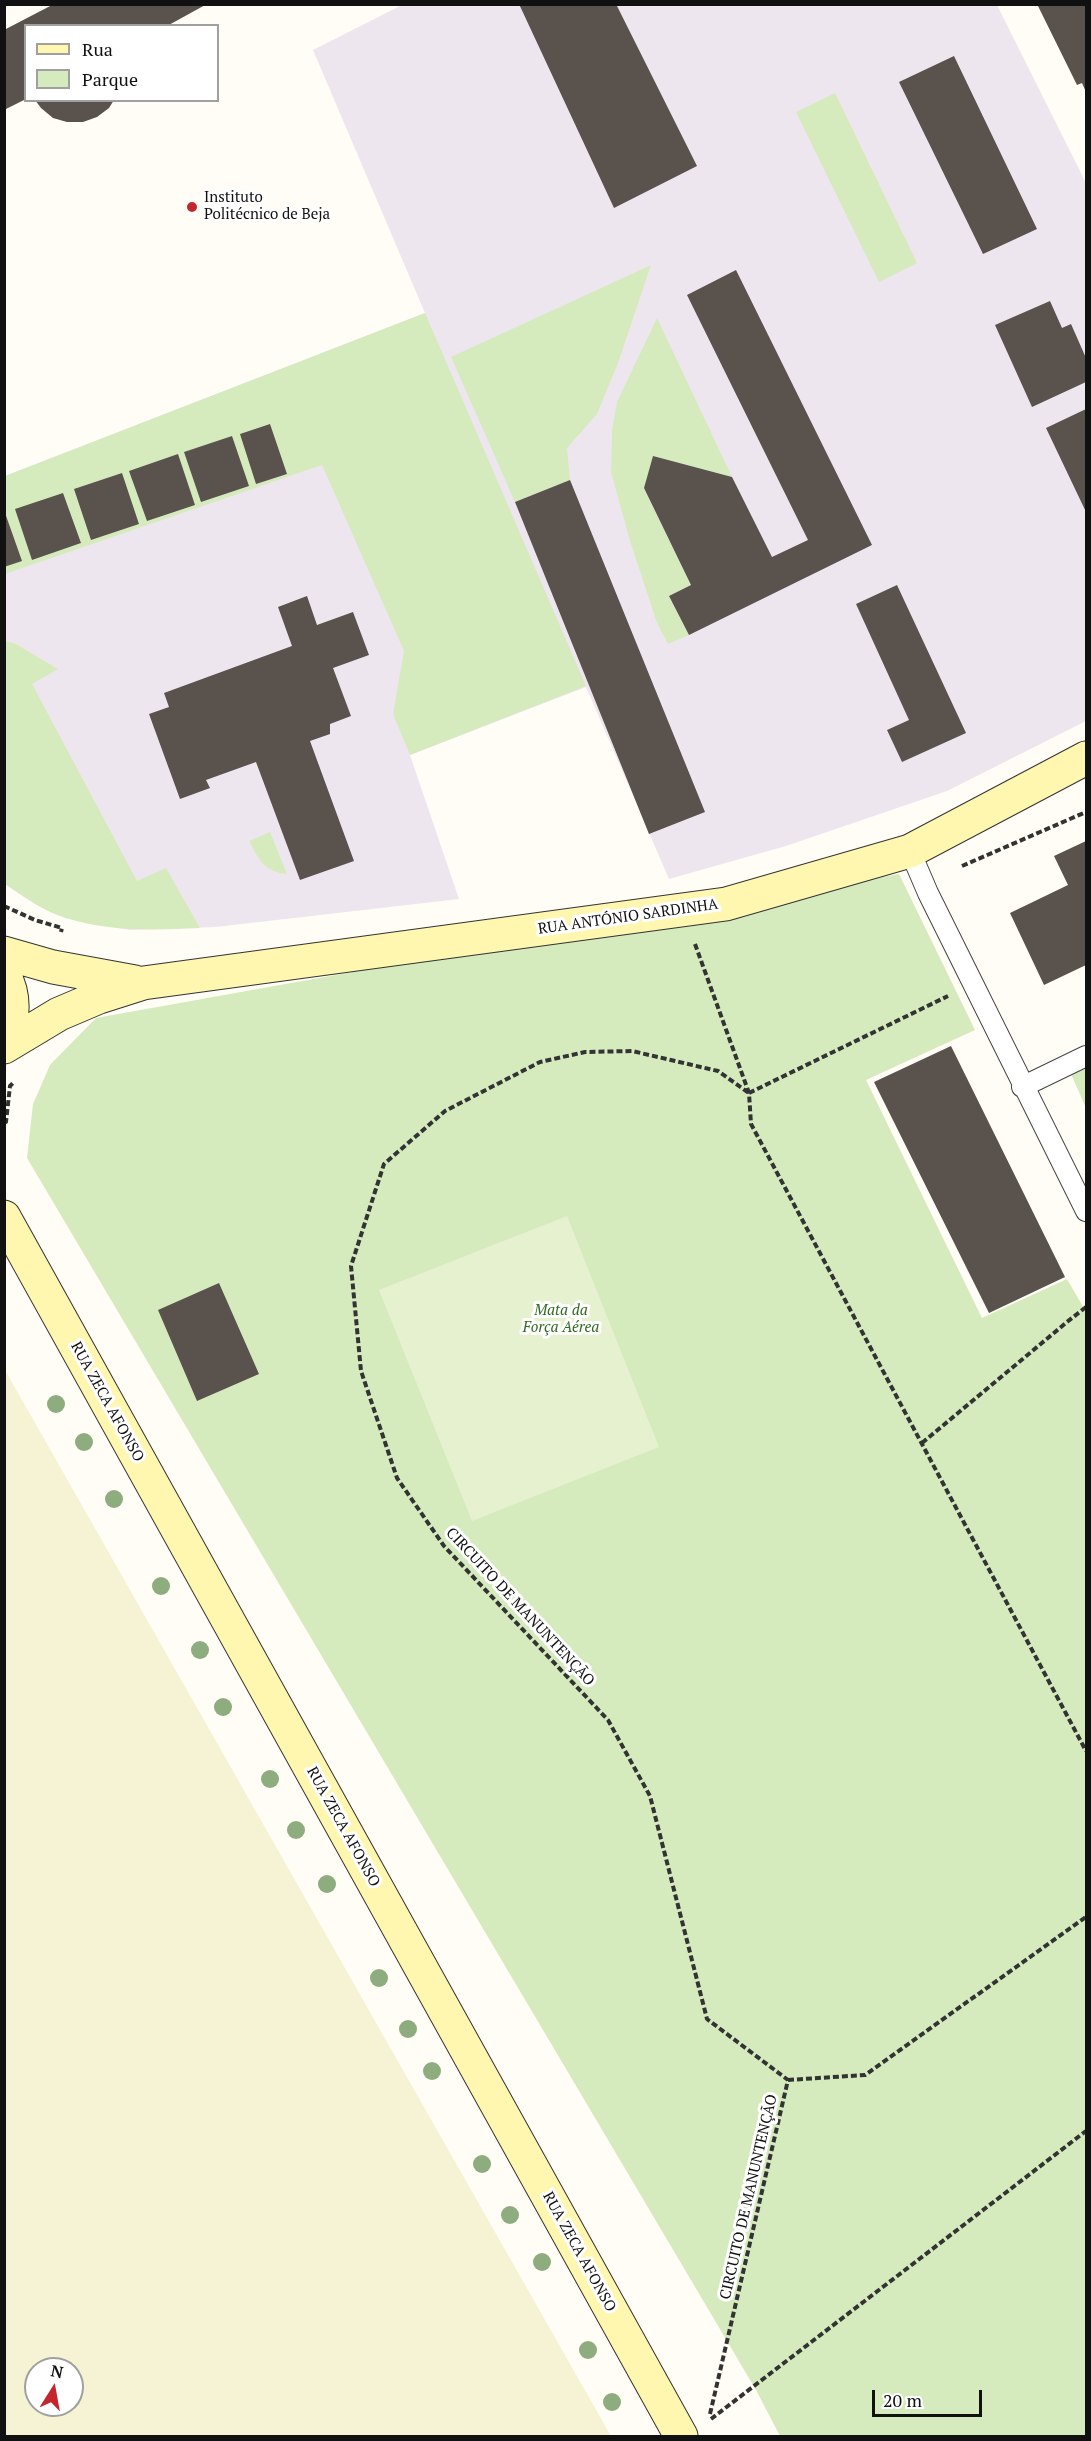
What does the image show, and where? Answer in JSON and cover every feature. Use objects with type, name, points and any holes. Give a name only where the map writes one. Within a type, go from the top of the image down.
[{"type":"main road","name":"RUA ANTÓNIO SARDINHA","points":[[4,1046],[59,1014],[99,997],[143,983],[726,904],[910,851],[1086,758]]},
{"type":"main road","name":"RUA ANTÓNIO SARDINHA","points":[[4,953],[64,970],[143,983]]},
{"type":"main road","name":"RUA ANTÓNIO SARDINHA","points":[[4,975],[9,983],[13,1005],[11,1027],[4,1046]]},
{"type":"main road","name":"RUA ZECA AFONSO","points":[[4,1217],[681,2436]]},
{"type":"lane","points":[[910,851],[972,984],[1086,1211]]},
{"type":"lane","points":[[1023,1087],[1086,1056]]},
{"type":"path","points":[[4,906],[35,920],[62,928]]},
{"type":"path","points":[[694,941],[749,1093],[751,1124],[1086,1751]]},
{"type":"path","points":[[749,1093],[972,984]]},
{"type":"path","name":"CIRCUITO DE MANUNTENÇÃO","points":[[749,1093],[718,1071],[632,1051],[585,1052],[540,1062],[445,1111],[384,1164],[351,1266],[361,1371],[397,1478],[444,1546],[608,1720],[650,1796],[707,2019],[788,2080],[709,2421],[1086,2131]]},
{"type":"path","points":[[4,1122],[6,1122],[10,1086],[18,1078]]},
{"type":"path","points":[[922,1443],[1086,1307]]},
{"type":"path","points":[[788,2080],[865,2074],[1086,1917]]},
{"type":"shaded area","points":[[402,5],[997,5],[1086,183],[1086,721],[947,791],[786,846],[669,879],[586,687],[410,755],[459,899],[216,927],[130,930],[65,918],[5,884],[5,476],[425,313],[313,50]]},
{"type":"shaded area","points":[[5,1370],[611,2436],[5,2436]]},
{"type":"green space","points":[[835,93],[917,263],[879,282],[796,112]]},
{"type":"green space","points":[[651,265],[618,363],[597,414],[567,448],[570,480],[515,502],[451,357]]},
{"type":"green space","points":[[425,313],[586,686],[410,755],[393,714],[404,651],[322,465],[5,574],[5,476]]},
{"type":"green space","points":[[657,318],[732,477],[653,456],[644,489],[691,585],[669,596],[689,635],[668,644],[657,623],[630,541],[611,472],[612,430],[617,402]]},
{"type":"green space","points":[[5,641],[14,643],[58,669],[32,684],[137,881],[166,868],[200,928],[132,929],[82,923],[50,912],[5,884]]},
{"type":"green space","points":[[270,832],[287,874],[268,868],[249,841]]},
{"type":"green space","name":"Mata da Força Aérea","points":[[899,874],[975,1030],[866,1080],[982,1318],[1067,1279],[1086,1312],[1086,2436],[780,2436],[756,2390],[27,1158],[33,1104],[50,1065],[96,1018]]},
{"type":"green space","points":[[1086,1066],[1086,1108],[1071,1074]]},
{"type":"green space","points":[[567,1216],[659,1447],[472,1521],[379,1290]]},
{"type":"building","points":[[54,4],[207,4],[171,24],[24,24],[24,100],[4,110],[4,30]]},
{"type":"building","points":[[519,4],[616,4],[697,166],[614,208]]},
{"type":"building","points":[[1037,4],[1086,4],[1086,92],[1082,83],[1077,85]]},
{"type":"building","points":[[954,56],[1037,229],[983,254],[899,82]]},
{"type":"building","points":[[36,102],[113,102],[97,117],[83,122],[67,122],[53,118]]},
{"type":"building","points":[[736,270],[872,545],[689,635],[669,596],[691,585],[644,488],[653,456],[732,477],[772,557],[808,540],[687,295]]},
{"type":"building","points":[[1050,301],[1062,328],[1071,324],[1086,358],[1086,382],[1032,407],[995,325]]},
{"type":"building","points":[[1086,409],[1086,512],[1046,428]]},
{"type":"building","points":[[270,424],[287,474],[256,484],[240,434]]},
{"type":"building","points":[[232,436],[249,486],[201,502],[184,452]]},
{"type":"building","points":[[178,454],[195,505],[147,521],[129,471]]},
{"type":"building","points":[[122,473],[139,524],[91,540],[74,489]]},
{"type":"building","points":[[570,480],[705,812],[649,834],[515,502]]},
{"type":"building","points":[[63,493],[81,543],[32,560],[15,509]]},
{"type":"building","points":[[4,510],[22,561],[4,567]]},
{"type":"building","points":[[897,585],[966,733],[902,762],[887,730],[909,720],[856,604]]},
{"type":"building","points":[[307,596],[317,625],[353,612],[369,655],[333,668],[351,716],[330,724],[330,734],[310,741],[354,861],[300,880],[256,762],[206,780],[210,788],[180,799],[149,714],[169,707],[164,693],[292,646],[278,607]]},
{"type":"building","points":[[1086,841],[1086,965],[1044,985],[1010,913],[1068,885],[1054,856]]},
{"type":"building","points":[[951,1046],[1065,1277],[989,1313],[874,1082]]},
{"type":"building","points":[[219,1283],[259,1374],[197,1401],[158,1310]]},
{"type":"place","name":"Instituto Politécnico de Beja","points":[[192,207]]}]
